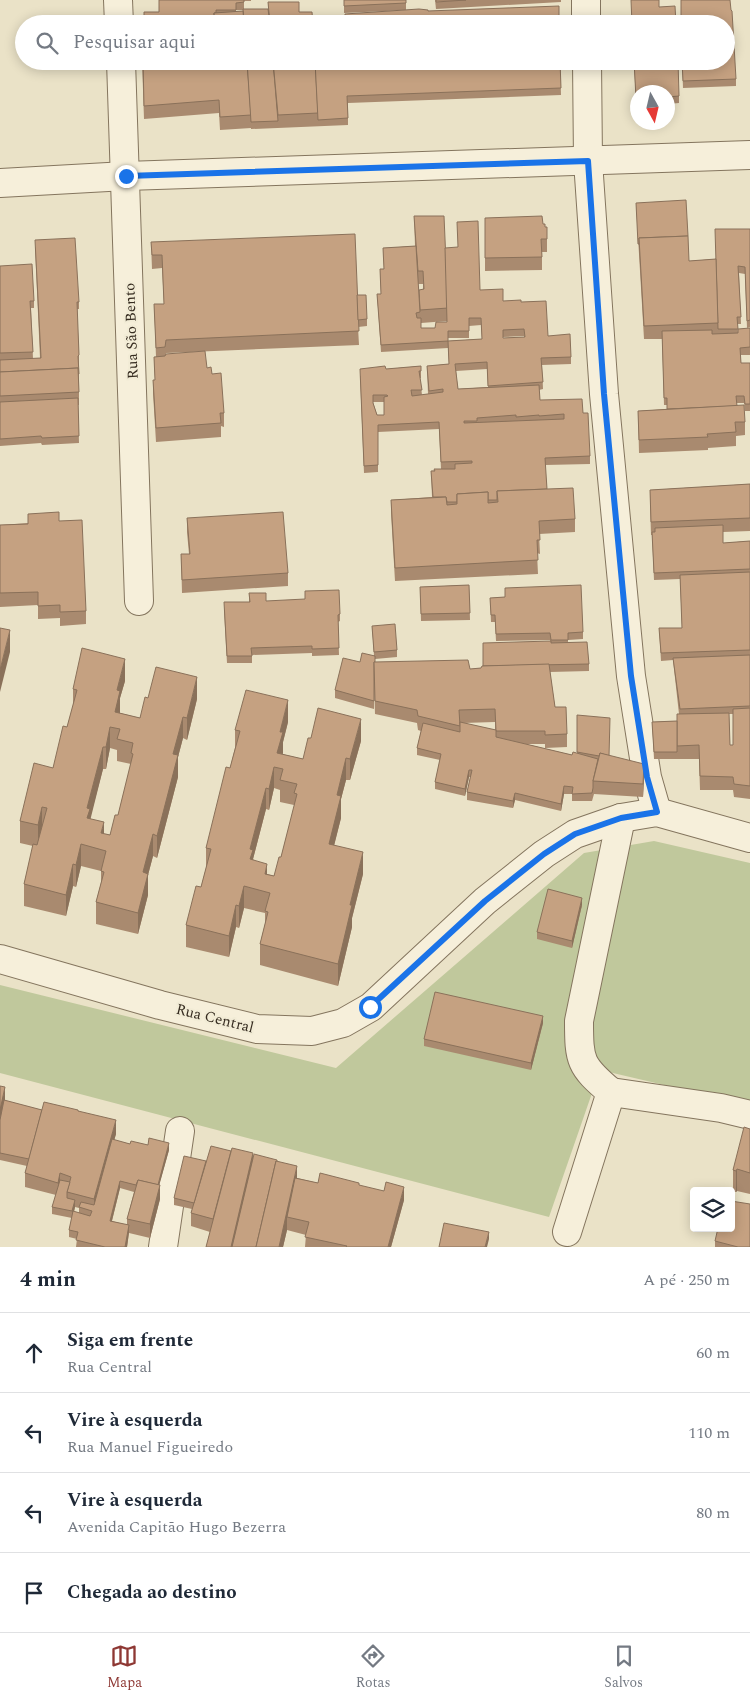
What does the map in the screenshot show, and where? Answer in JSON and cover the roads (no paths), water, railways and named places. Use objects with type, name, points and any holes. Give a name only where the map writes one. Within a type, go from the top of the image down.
[{"type":"street","points":[[118,0],[119,15]]},
{"type":"street","points":[[586,0],[586,15]]},
{"type":"street","name":"Rua São Bento","points":[[120,70],[126,176],[139,601]]},
{"type":"street","points":[[587,70],[588,161],[604,394],[631,676],[647,777],[657,812]]},
{"type":"street","points":[[0,183],[126,176],[750,155]]},
{"type":"street","name":"Rua Central","points":[[0,960],[160,1005],[257,1029],[312,1031],[343,1024],[370,1007],[485,901],[544,854],[575,834],[621,818],[657,812],[750,838]]},
{"type":"street","points":[[621,818],[579,1021],[579,1044],[583,1064],[594,1078],[611,1092],[721,1108],[750,1115]]},
{"type":"street","points":[[567,1232],[611,1092]]},
{"type":"street","points":[[163,1247],[180,1131]]}]
